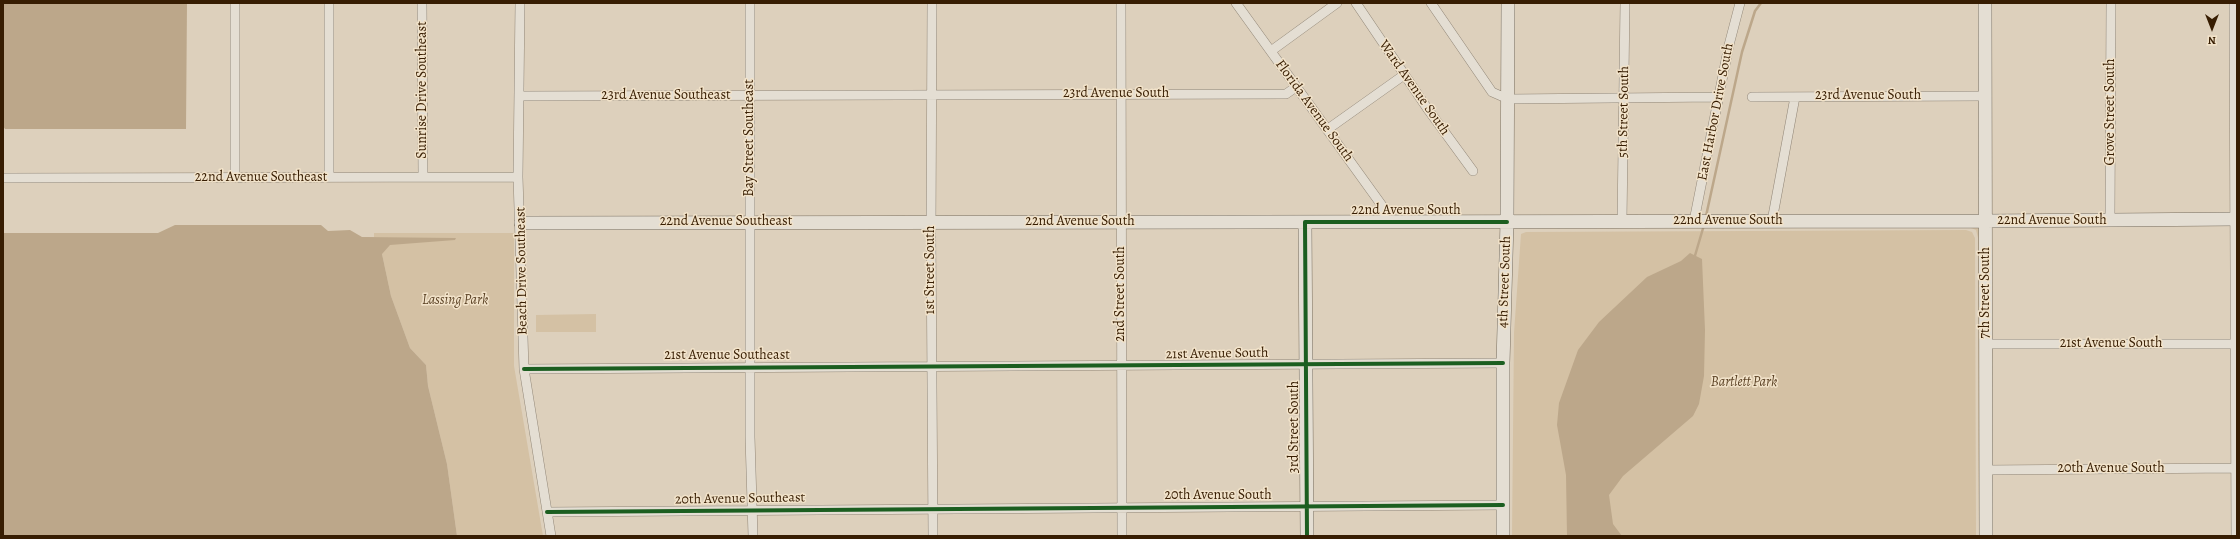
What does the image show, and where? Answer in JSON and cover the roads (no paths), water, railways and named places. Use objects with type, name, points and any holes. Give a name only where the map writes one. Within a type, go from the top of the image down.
[{"type":"street","points":[[235,3],[235,178]]},
{"type":"street","points":[[329,3],[329,177]]},
{"type":"street","name":"Sunrise Drive Southeast","points":[[422,3],[423,177]]},
{"type":"street","name":"Beach Drive Southeast","points":[[520,3],[518,177],[524,369],[551,536]]},
{"type":"street","name":"Bay Street Southeast","points":[[750,3],[750,437],[753,536]]},
{"type":"street","name":"1st Street South","points":[[932,3],[933,94],[931,366],[933,536]]},
{"type":"street","name":"2nd Street South","points":[[1121,3],[1122,536]]},
{"type":"street","name":"Florida Avenue South","points":[[1236,3],[1383,207],[1385,222]]},
{"type":"street","points":[[1271,51],[1337,3]]},
{"type":"street","name":"Ward Avenue South","points":[[1356,3],[1404,75],[1473,171]]},
{"type":"street","points":[[1431,3],[1492,92],[1508,99],[1719,97]]},
{"type":"street","name":"4th Street South","points":[[1503,536],[1503,363],[1507,222],[1508,3]]},
{"type":"street","name":"5th Street South","points":[[1622,221],[1625,98],[1625,3]]},
{"type":"street","name":"East Harbor Drive South","points":[[1694,221],[1740,3]]},
{"type":"street","name":"7th Street South","points":[[1985,3],[1986,536]]},
{"type":"street","name":"Grove Street South","points":[[2110,220],[2111,3]]},
{"type":"street","points":[[2234,3],[2237,219],[2236,536]]},
{"type":"street","points":[[1328,129],[1404,75]]},
{"type":"street","name":"23rd Avenue South","points":[[933,94],[1286,94],[1296,87]]},
{"type":"street","name":"23rd Avenue Southeast","points":[[520,96],[933,94]]},
{"type":"street","name":"23rd Avenue South","points":[[1752,97],[1984,96]]},
{"type":"street","points":[[1772,221],[1795,97]]},
{"type":"street","name":"22nd Avenue Southeast","points":[[3,178],[518,177]]},
{"type":"street","name":"22nd Avenue South","points":[[931,223],[1985,221],[2237,219]]},
{"type":"street","name":"3rd Street South","points":[[1305,222],[1307,536]]},
{"type":"street","name":"22nd Avenue Southeast","points":[[520,223],[931,223]]},
{"type":"street","name":"21st Avenue South","points":[[1986,344],[2236,344]]},
{"type":"street","name":"21st Avenue South","points":[[931,366],[1503,363]]},
{"type":"street","name":"21st Avenue Southeast","points":[[524,369],[931,366]]},
{"type":"street","name":"20th Avenue South","points":[[1985,470],[2236,468]]},
{"type":"street","name":"20th Avenue South","points":[[933,508],[1503,505]]},
{"type":"street","name":"20th Avenue Southeast","points":[[547,512],[933,508]]},
{"type":"waterway","points":[[1706,216],[1742,52],[1755,11],[1761,3]]},
{"type":"waterway","points":[[1694,259],[1704,225]]},
{"type":"park label","name":"Lassing Park","points":[[455,301]]},
{"type":"park label","name":"Bartlett Park","points":[[1744,383]]}]
